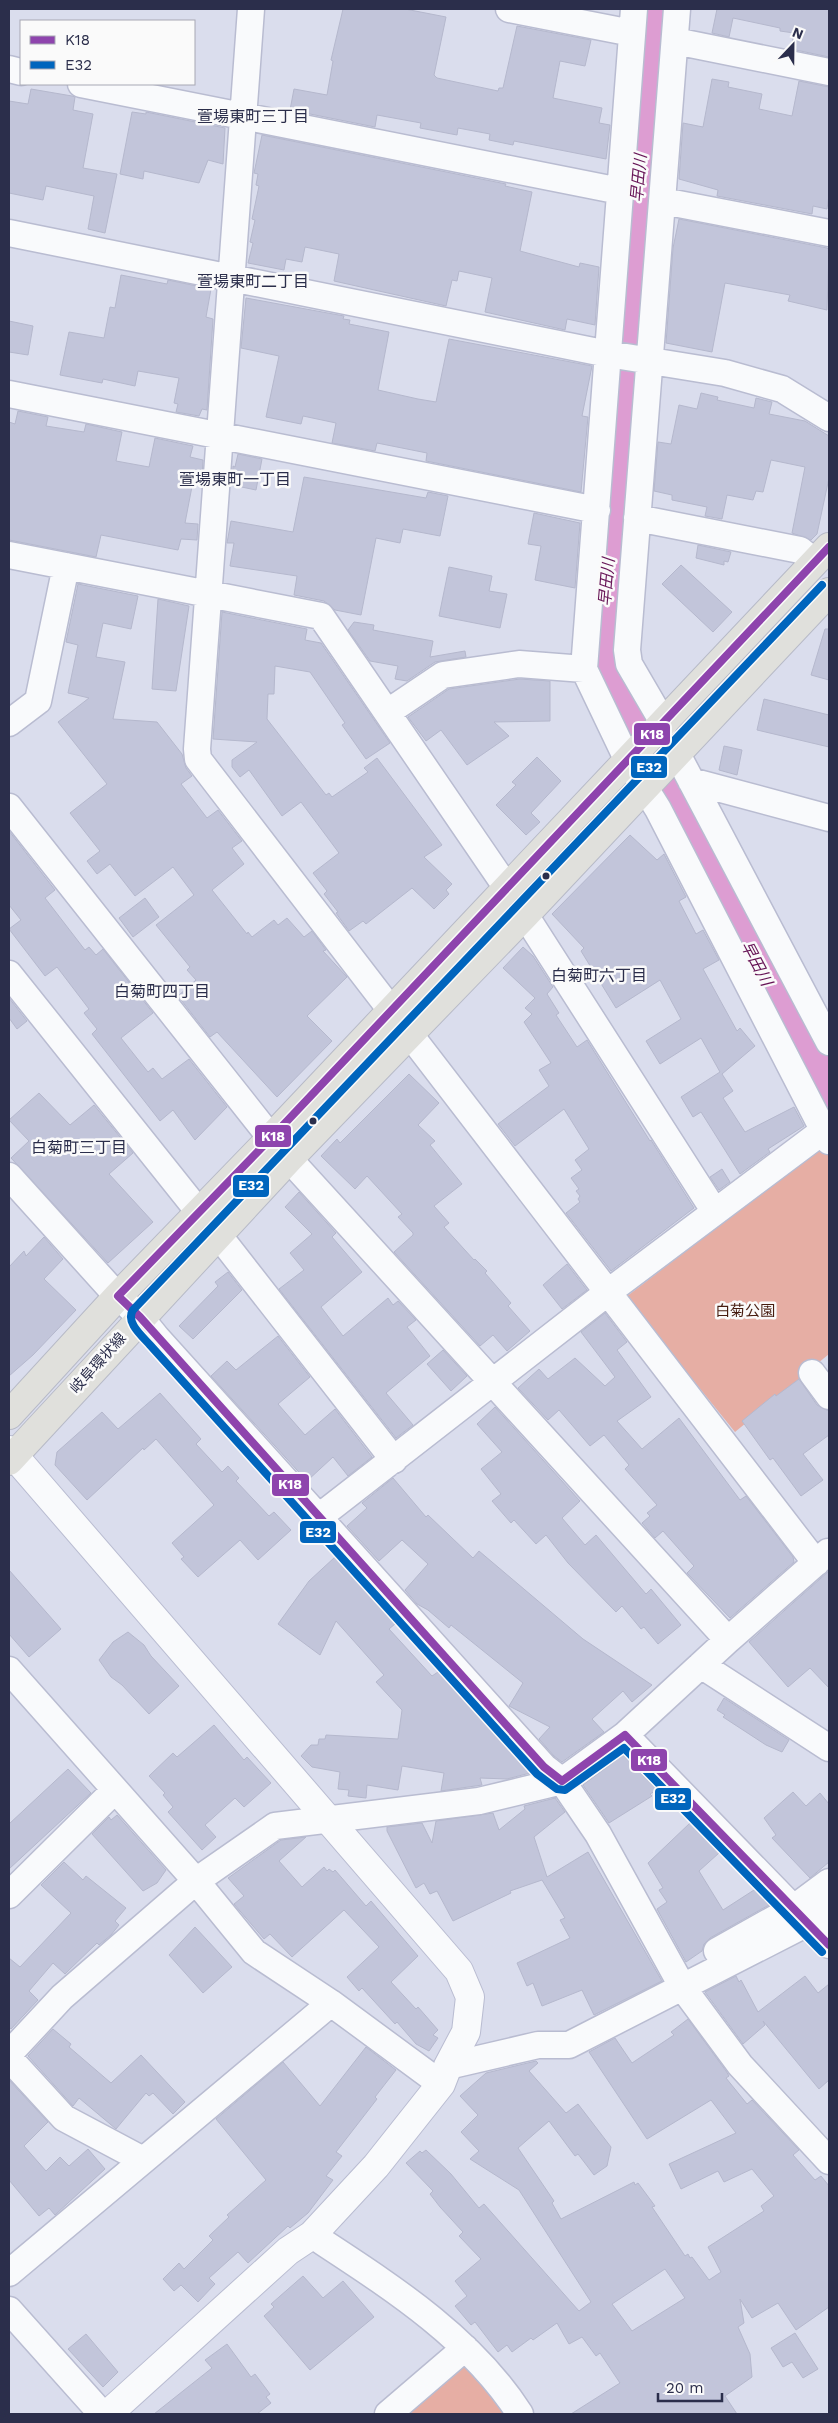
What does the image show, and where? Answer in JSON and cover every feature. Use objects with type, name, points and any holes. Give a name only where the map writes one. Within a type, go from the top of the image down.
[{"type":"main road","name":"岐阜環状線","points":[[9,1415],[118,1296],[271,1138],[822,555]]},
{"type":"main road","name":"岐阜環状線","points":[[11,1455],[219,1236],[289,1159],[674,757],[829,592]]},
{"type":"street","points":[[9,2054],[62,1997],[196,1881],[275,1826],[478,1801],[562,1781],[626,1734],[700,1665],[822,1557],[607,1293],[198,759],[197,749],[219,434],[251,9]]},
{"type":"street","points":[[319,1517],[607,1293],[715,1212],[826,1136],[647,785],[584,669],[612,354],[620,191],[633,21],[509,9]]},
{"type":"street","points":[[660,728],[629,664],[627,650],[646,359],[663,201],[677,9]]},
{"type":"street","points":[[675,41],[829,72]]},
{"type":"street","points":[[86,85],[620,191]]},
{"type":"street","points":[[663,201],[829,233]]},
{"type":"street","points":[[9,233],[612,354],[725,373],[782,389],[829,418]]},
{"type":"street","points":[[9,394],[597,510]]},
{"type":"street","points":[[637,518],[822,555]]},
{"type":"street","points":[[9,555],[321,616],[507,888]]},
{"type":"street","points":[[9,723],[38,702],[66,566]]},
{"type":"street","points":[[388,712],[443,675],[519,664],[584,669]]},
{"type":"street","points":[[674,757],[691,781],[829,1042]]},
{"type":"street","points":[[691,781],[829,818]]},
{"type":"street","points":[[9,807],[271,1138]]},
{"type":"street","points":[[524,914],[715,1212]]},
{"type":"street","points":[[9,974],[199,1212]]},
{"type":"street","points":[[289,1159],[728,1640]]},
{"type":"street","points":[[9,1176],[118,1296],[140,1317],[544,1768],[562,1781],[598,1834],[679,1981],[740,2065],[829,2161]]},
{"type":"street","points":[[219,1236],[394,1460]]},
{"type":"street","points":[[812,1373],[829,1396]]},
{"type":"street","points":[[11,1455],[459,1971],[470,1997],[466,2032],[444,2075],[376,2166],[312,2235],[288,2251],[108,2414]]},
{"type":"street","points":[[700,1665],[829,1748]]},
{"type":"street","points":[[14,1687],[116,1790],[196,1881],[254,1952],[444,2075]]},
{"type":"street","points":[[626,1734],[810,1914],[829,1945]]},
{"type":"street","points":[[9,1895],[116,1790]]},
{"type":"street","points":[[444,2075],[538,2045],[569,2045],[679,1981],[810,1914],[829,1882]]},
{"type":"street","points":[[9,2273],[331,2002]]},
{"type":"street","points":[[9,2058],[64,2118],[144,2160]]},
{"type":"street","points":[[312,2235],[405,2296],[465,2348],[508,2396],[520,2414]]},
{"type":"street","points":[[9,2310],[102,2414]]},
{"type":"street","points":[[388,2414],[465,2348]]},
{"type":"green space","name":"白菊公園","points":[[824,1145],[829,1154],[829,1354],[735,1432],[626,1297]]},
{"type":"green space","points":[[464,2355],[513,2414],[402,2414]]},
{"type":"building","points":[[343,9],[405,9],[446,17],[434,75],[437,78],[498,91],[499,88],[503,88],[517,26],[591,40],[585,66],[560,61],[553,98],[602,108],[599,123],[610,125],[606,159],[514,141],[513,145],[489,140],[490,134],[458,128],[457,135],[420,128],[421,123],[377,115],[375,127],[290,110],[294,89],[327,95],[333,61],[331,60]]},
{"type":"building","points":[[717,9],[829,9],[829,57],[791,49],[794,33],[780,31],[780,28],[733,18],[729,37],[712,33]]},
{"type":"building","points":[[712,79],[729,82],[728,87],[762,94],[759,109],[792,116],[799,81],[829,87],[829,195],[827,209],[813,206],[812,214],[717,196],[718,190],[679,179],[683,123],[703,127]]},
{"type":"building","points":[[31,89],[75,97],[73,110],[93,114],[83,168],[117,174],[105,233],[88,229],[94,196],[46,186],[43,200],[9,193],[9,101],[28,104]]},
{"type":"building","points":[[132,112],[146,114],[146,112],[225,128],[223,164],[208,160],[199,183],[144,171],[143,179],[120,174]]},
{"type":"building","points":[[262,135],[506,184],[505,186],[532,192],[520,251],[579,267],[580,263],[599,267],[595,325],[567,319],[565,330],[485,312],[492,278],[459,271],[457,281],[452,280],[446,306],[334,281],[339,254],[305,247],[302,262],[286,259],[284,270],[248,263],[253,243],[250,242],[255,220],[252,219],[259,186],[256,185],[258,174],[254,173]]},
{"type":"building","points":[[679,219],[827,248],[829,250],[827,310],[788,301],[790,295],[725,283],[712,352],[666,343],[673,248]]},
{"type":"building","points":[[121,275],[167,284],[168,280],[211,289],[206,317],[213,319],[207,410],[202,409],[199,416],[176,412],[178,404],[174,403],[179,378],[138,371],[135,386],[103,379],[102,383],[60,375],[69,332],[104,338],[110,307],[115,308]]},
{"type":"building","points":[[246,298],[344,316],[343,319],[350,320],[349,324],[389,332],[378,390],[418,399],[436,402],[449,339],[592,366],[582,416],[588,417],[581,492],[426,461],[427,453],[377,443],[375,451],[332,443],[336,423],[303,416],[301,424],[266,417],[279,356],[241,348]]},
{"type":"building","points":[[9,321],[33,326],[28,355],[9,352]]},
{"type":"building","points":[[701,393],[718,397],[717,400],[754,408],[756,398],[772,402],[769,414],[805,421],[829,436],[829,478],[817,534],[811,540],[792,533],[805,467],[771,460],[763,492],[756,491],[753,500],[727,495],[722,519],[705,516],[707,507],[672,500],[672,495],[654,491],[658,442],[671,444],[679,405],[697,409]]},
{"type":"building","points":[[18,411],[48,417],[46,426],[84,432],[86,424],[122,432],[116,461],[149,467],[155,438],[193,446],[190,457],[203,460],[202,477],[194,476],[185,523],[198,524],[197,540],[181,539],[178,550],[101,535],[96,557],[9,540],[9,422],[15,424]]},
{"type":"building","points":[[238,454],[262,459],[256,490],[232,485],[233,466],[235,467]]},
{"type":"building","points":[[304,477],[426,498],[428,492],[448,496],[440,536],[403,529],[400,543],[376,538],[361,615],[335,610],[324,601],[294,595],[297,576],[230,566],[234,543],[227,543],[231,521],[293,532]]},
{"type":"building","points":[[534,513],[580,523],[575,588],[535,580],[541,546],[528,544]]},
{"type":"building","points":[[698,545],[731,552],[728,562],[724,561],[724,565],[696,558]]},
{"type":"building","points":[[681,565],[732,612],[713,632],[662,584]]},
{"type":"building","points":[[449,567],[492,576],[489,591],[507,594],[500,628],[439,616]]},
{"type":"building","points":[[78,584],[138,596],[131,629],[103,623],[96,657],[125,662],[113,719],[157,722],[182,754],[186,768],[192,776],[181,784],[207,818],[218,810],[242,841],[232,848],[244,864],[212,890],[247,934],[248,932],[252,937],[274,920],[278,925],[287,918],[304,937],[312,931],[326,950],[323,951],[347,977],[307,1016],[332,1041],[277,1097],[217,1032],[210,1037],[178,996],[196,980],[187,970],[190,967],[156,925],[194,895],[173,867],[135,896],[110,864],[97,874],[87,861],[100,851],[70,813],[107,784],[58,722],[89,698],[68,693],[78,645],[66,642]]},
{"type":"building","points":[[158,599],[189,606],[176,691],[152,689]]},
{"type":"building","points":[[222,612],[307,629],[305,640],[321,643],[390,743],[366,759],[342,725],[345,723],[310,672],[275,666],[274,694],[268,694],[267,719],[326,795],[329,793],[332,797],[368,772],[364,768],[377,758],[442,845],[424,857],[452,884],[446,890],[449,894],[434,909],[412,888],[366,924],[363,921],[349,931],[336,913],[338,912],[324,894],[327,891],[313,873],[339,853],[301,802],[282,816],[249,770],[240,777],[232,767],[232,760],[257,742],[213,739]]},
{"type":"building","points":[[354,622],[374,625],[373,630],[433,641],[430,657],[465,651],[466,657],[435,662],[407,681],[395,679],[398,666],[370,661],[348,630]]},
{"type":"building","points":[[825,629],[829,629],[829,680],[811,675]]},
{"type":"building","points":[[520,679],[550,681],[550,721],[494,722],[509,736],[467,765],[441,730],[426,741],[408,717],[449,689]]},
{"type":"building","points":[[764,699],[829,715],[829,747],[757,730]]},
{"type":"building","points":[[724,746],[742,750],[737,775],[719,770]]},
{"type":"building","points":[[537,757],[561,781],[531,813],[540,822],[526,835],[496,805],[516,785],[512,782]]},
{"type":"building","points":[[9,831],[55,890],[45,898],[85,950],[89,947],[96,955],[103,949],[153,1013],[121,1038],[148,1072],[153,1068],[162,1079],[189,1059],[227,1107],[195,1140],[173,1110],[160,1121],[92,1034],[97,1029],[84,1013],[89,1009],[57,967],[45,976],[9,929],[21,920],[9,905]]},
{"type":"building","points":[[630,835],[657,860],[664,854],[686,897],[679,901],[696,934],[703,930],[719,960],[703,969],[737,1031],[740,1028],[755,1046],[722,1074],[733,1091],[723,1098],[745,1132],[794,1107],[804,1126],[768,1149],[770,1152],[740,1174],[701,1112],[693,1117],[681,1097],[720,1072],[701,1038],[660,1064],[646,1041],[681,1019],[660,980],[616,1008],[581,951],[584,948],[552,914]]},
{"type":"building","points":[[145,898],[159,917],[133,937],[119,918]]},
{"type":"building","points":[[523,947],[533,956],[553,987],[547,994],[559,1013],[556,1015],[577,1047],[587,1040],[694,1208],[611,1271],[566,1213],[580,1202],[578,1199],[580,1196],[576,1191],[579,1189],[571,1178],[582,1170],[575,1160],[589,1149],[564,1109],[515,1146],[498,1124],[549,1086],[539,1070],[551,1063],[524,1022],[532,1014],[525,1008],[535,998],[503,968]]},
{"type":"building","points":[[9,998],[27,1021],[17,1029],[9,1018]]},
{"type":"building","points":[[409,1074],[439,1103],[418,1125],[435,1141],[430,1145],[462,1184],[434,1206],[449,1223],[444,1227],[474,1260],[487,1271],[485,1273],[511,1303],[508,1306],[530,1331],[507,1351],[493,1335],[480,1346],[394,1252],[413,1233],[398,1217],[402,1214],[367,1176],[355,1189],[321,1156],[337,1139],[340,1143]]},
{"type":"building","points":[[39,1093],[70,1125],[94,1105],[133,1153],[109,1174],[153,1222],[108,1263],[11,1158],[29,1141],[9,1120]]},
{"type":"building","points":[[722,1169],[730,1182],[719,1190],[710,1177]]},
{"type":"building","points":[[299,1192],[336,1233],[332,1237],[362,1272],[321,1307],[343,1336],[388,1298],[393,1305],[398,1301],[416,1320],[407,1327],[430,1356],[386,1393],[413,1425],[396,1438],[279,1289],[304,1270],[290,1253],[312,1234],[285,1207]]},
{"type":"building","points":[[44,1237],[63,1259],[44,1279],[76,1310],[33,1355],[9,1376],[9,1267],[24,1251],[26,1256]]},
{"type":"building","points":[[567,1264],[587,1290],[562,1309],[543,1285]]},
{"type":"building","points":[[228,1272],[242,1290],[193,1339],[179,1326],[218,1286],[215,1282]]},
{"type":"building","points":[[605,1313],[627,1342],[617,1350],[651,1397],[617,1421],[642,1449],[679,1418],[740,1500],[746,1496],[793,1557],[794,1562],[730,1618],[687,1573],[694,1566],[663,1531],[655,1538],[642,1523],[650,1516],[647,1513],[657,1505],[625,1469],[629,1465],[604,1435],[590,1446],[559,1410],[548,1420],[518,1388],[539,1369],[548,1379],[575,1358],[605,1386],[615,1377],[581,1332]]},
{"type":"building","points":[[278,1336],[310,1377],[278,1404],[305,1435],[335,1409],[372,1457],[348,1476],[333,1457],[307,1481],[211,1376],[227,1361],[236,1370]]},
{"type":"building","points":[[443,1350],[467,1376],[451,1391],[427,1364]]},
{"type":"building","points":[[799,1379],[817,1405],[829,1411],[829,1435],[803,1454],[823,1480],[801,1496],[773,1458],[770,1460],[742,1421],[775,1394],[776,1396]]},
{"type":"building","points":[[160,1393],[201,1439],[196,1444],[222,1472],[228,1466],[239,1478],[236,1481],[269,1516],[274,1512],[291,1530],[258,1560],[240,1540],[198,1577],[181,1559],[184,1557],[172,1543],[214,1505],[156,1439],[144,1450],[143,1448],[87,1500],[55,1465],[57,1452],[102,1412],[118,1429]]},
{"type":"building","points":[[495,1407],[580,1501],[562,1518],[585,1545],[596,1535],[646,1594],[651,1589],[681,1625],[658,1644],[644,1627],[641,1629],[622,1606],[616,1612],[568,1563],[546,1535],[536,1544],[514,1520],[511,1523],[492,1501],[501,1494],[481,1469],[502,1452],[477,1424]]},
{"type":"building","points":[[393,1478],[426,1517],[428,1515],[473,1558],[479,1551],[583,1639],[652,1685],[632,1702],[623,1691],[592,1719],[604,1732],[562,1762],[554,1756],[539,1739],[550,1727],[509,1706],[523,1683],[451,1625],[449,1628],[428,1610],[417,1604],[405,1590],[428,1564],[402,1540],[379,1561],[347,1526],[367,1508],[362,1503]]},
{"type":"building","points":[[335,1557],[395,1624],[389,1629],[432,1676],[438,1672],[530,1773],[507,1779],[480,1778],[482,1785],[441,1791],[444,1773],[402,1766],[398,1790],[367,1785],[366,1798],[348,1796],[349,1790],[338,1789],[340,1772],[312,1767],[301,1756],[311,1745],[318,1745],[319,1739],[325,1739],[326,1735],[398,1739],[402,1710],[376,1682],[384,1675],[336,1621],[320,1655],[278,1624],[309,1581]]},
{"type":"building","points":[[9,1570],[61,1629],[29,1657],[9,1634]]},
{"type":"building","points":[[829,1571],[829,1688],[810,1668],[788,1687],[749,1642]]},
{"type":"building","points":[[128,1632],[144,1645],[151,1656],[179,1686],[149,1714],[122,1685],[111,1677],[99,1660],[113,1642]]},
{"type":"building","points":[[724,1698],[789,1740],[782,1752],[766,1745],[723,1717],[725,1715],[717,1710]]},
{"type":"building","points":[[214,1725],[244,1760],[247,1757],[271,1783],[244,1807],[235,1798],[205,1825],[216,1837],[202,1850],[168,1812],[173,1807],[163,1795],[165,1793],[149,1776],[173,1753],[177,1757]]},
{"type":"building","points":[[623,1755],[657,1790],[650,1794],[652,1796],[609,1823],[583,1785]]},
{"type":"building","points":[[68,1769],[91,1793],[9,1869],[9,1824]]},
{"type":"building","points":[[793,1792],[806,1806],[820,1793],[829,1804],[829,1862],[810,1878],[772,1838],[776,1835],[764,1818]]},
{"type":"building","points":[[555,1798],[565,1812],[534,1837],[547,1877],[588,1852],[662,1981],[594,2015],[582,1990],[542,2006],[533,1983],[527,1986],[517,1963],[570,1938],[560,1920],[565,1918],[542,1880],[510,1891],[511,1893],[453,1921],[437,1891],[430,1894],[424,1883],[416,1888],[387,1831],[387,1827],[422,1823],[432,1843],[436,1821],[493,1813],[499,1830],[525,1809],[524,1806]]},
{"type":"building","points":[[117,1815],[166,1870],[157,1883],[143,1891],[92,1834],[109,1817],[111,1820]]},
{"type":"building","points":[[690,1823],[719,1853],[699,1871],[723,1910],[754,1890],[769,1905],[710,1938],[704,1944],[702,1951],[686,1962],[657,1909],[667,1902],[659,1890],[663,1888],[648,1863]]},
{"type":"building","points":[[306,1837],[279,1861],[302,1887],[324,1867],[327,1871],[329,1869],[333,1872],[335,1870],[366,1906],[371,1901],[418,1956],[391,1982],[416,2009],[418,2007],[438,2030],[433,2035],[438,2038],[429,2051],[416,2044],[397,2022],[395,2024],[362,1988],[359,1991],[347,1977],[379,1947],[344,1910],[292,1957],[270,1934],[264,1939],[234,1904],[244,1896],[228,1878],[281,1840]]},
{"type":"building","points":[[64,1862],[83,1880],[86,1876],[126,1908],[115,1921],[119,1925],[111,1935],[99,1945],[97,1943],[65,1974],[53,1963],[29,1991],[38,2000],[11,2029],[9,2027],[9,1958],[20,1967],[71,1913],[41,1885]]},
{"type":"building","points":[[195,1927],[232,1967],[203,1993],[169,1955]]},
{"type":"building","points":[[736,1976],[739,1982],[741,1980],[758,2012],[805,1976],[818,1993],[829,1984],[829,2080],[819,2089],[763,2021],[765,2025],[743,2044],[705,1992]]},
{"type":"building","points":[[688,2019],[726,2071],[729,2076],[726,2078],[747,2104],[752,2100],[799,2150],[793,2155],[815,2180],[821,2176],[829,2186],[829,2307],[796,2330],[778,2303],[752,2318],[740,2299],[744,2323],[738,2327],[750,2354],[752,2377],[725,2396],[737,2414],[571,2414],[620,2383],[600,2353],[596,2356],[582,2337],[569,2344],[557,2323],[512,2352],[507,2345],[498,2352],[475,2322],[471,2325],[455,2306],[467,2296],[455,2281],[481,2259],[459,2236],[463,2232],[430,2194],[433,2191],[406,2163],[420,2151],[422,2153],[426,2150],[451,2174],[479,2208],[484,2204],[579,2311],[591,2302],[519,2190],[470,2159],[479,2151],[461,2132],[478,2115],[460,2096],[486,2073],[536,2061],[538,2063],[529,2071],[566,2113],[578,2104],[611,2147],[607,2166],[594,2175],[578,2154],[575,2156],[549,2121],[518,2148],[554,2201],[552,2203],[561,2219],[634,2182],[635,2185],[638,2183],[655,2206],[652,2207],[685,2256],[688,2254],[690,2258],[692,2257],[709,2280],[721,2272],[708,2247],[764,2211],[761,2206],[774,2196],[752,2169],[724,2182],[718,2171],[681,2189],[669,2164],[736,2133],[711,2100],[647,2139],[589,2052],[615,2038],[632,2063],[674,2035],[671,2032]],"holes":[[[665,2269],[685,2298],[632,2331],[612,2304]]]},
{"type":"building","points":[[53,2029],[71,2044],[69,2047],[111,2083],[141,2055],[185,2102],[173,2114],[153,2093],[149,2096],[146,2093],[116,2129],[79,2098],[73,2106],[28,2056]]},
{"type":"building","points":[[366,2047],[396,2070],[375,2097],[377,2099],[336,2152],[342,2156],[326,2176],[333,2180],[308,2213],[290,2228],[288,2226],[248,2263],[238,2252],[209,2278],[215,2284],[198,2302],[181,2285],[174,2291],[163,2279],[179,2263],[184,2269],[213,2240],[209,2236],[229,2217],[227,2215],[266,2180],[216,2119],[283,2062],[320,2106]]},
{"type":"building","points":[[9,2080],[48,2122],[24,2146],[46,2171],[60,2157],[69,2166],[88,2149],[105,2169],[55,2215],[49,2208],[39,2216],[9,2180]]},
{"type":"building","points":[[303,2276],[323,2298],[343,2281],[374,2317],[310,2370],[264,2316],[274,2307],[271,2304]]},
{"type":"building","points":[[795,2333],[818,2369],[803,2378],[792,2362],[783,2367],[771,2348]]},
{"type":"building","points":[[86,2334],[118,2372],[103,2387],[68,2349]]},
{"type":"building","points":[[227,2344],[251,2377],[255,2374],[270,2394],[266,2397],[271,2403],[257,2414],[154,2414],[212,2368],[205,2360]]},
{"type":"waterway","name":"早田川","points":[[651,9],[599,666],[691,834],[829,1099]]},
{"type":"transit line","name":"K18","points":[[829,547],[271,1138],[118,1296],[140,1317],[544,1767],[562,1781],[625,1735],[829,1945]]},
{"type":"transit line","name":"E32","points":[[822,585],[133,1310],[131,1315],[133,1324],[139,1333],[537,1774],[557,1789],[565,1790],[624,1748],[822,1952]]},
{"type":"district","name":"萱場東町三丁目","points":[[253,116]]},
{"type":"district","name":"萱場東町二丁目","points":[[253,281]]},
{"type":"district","name":"萱場東町一丁目","points":[[235,479]]},
{"type":"district","name":"白菊町六丁目","points":[[599,975]]},
{"type":"district","name":"白菊町四丁目","points":[[162,991]]},
{"type":"district","name":"白菊町三丁目","points":[[79,1147]]}]
